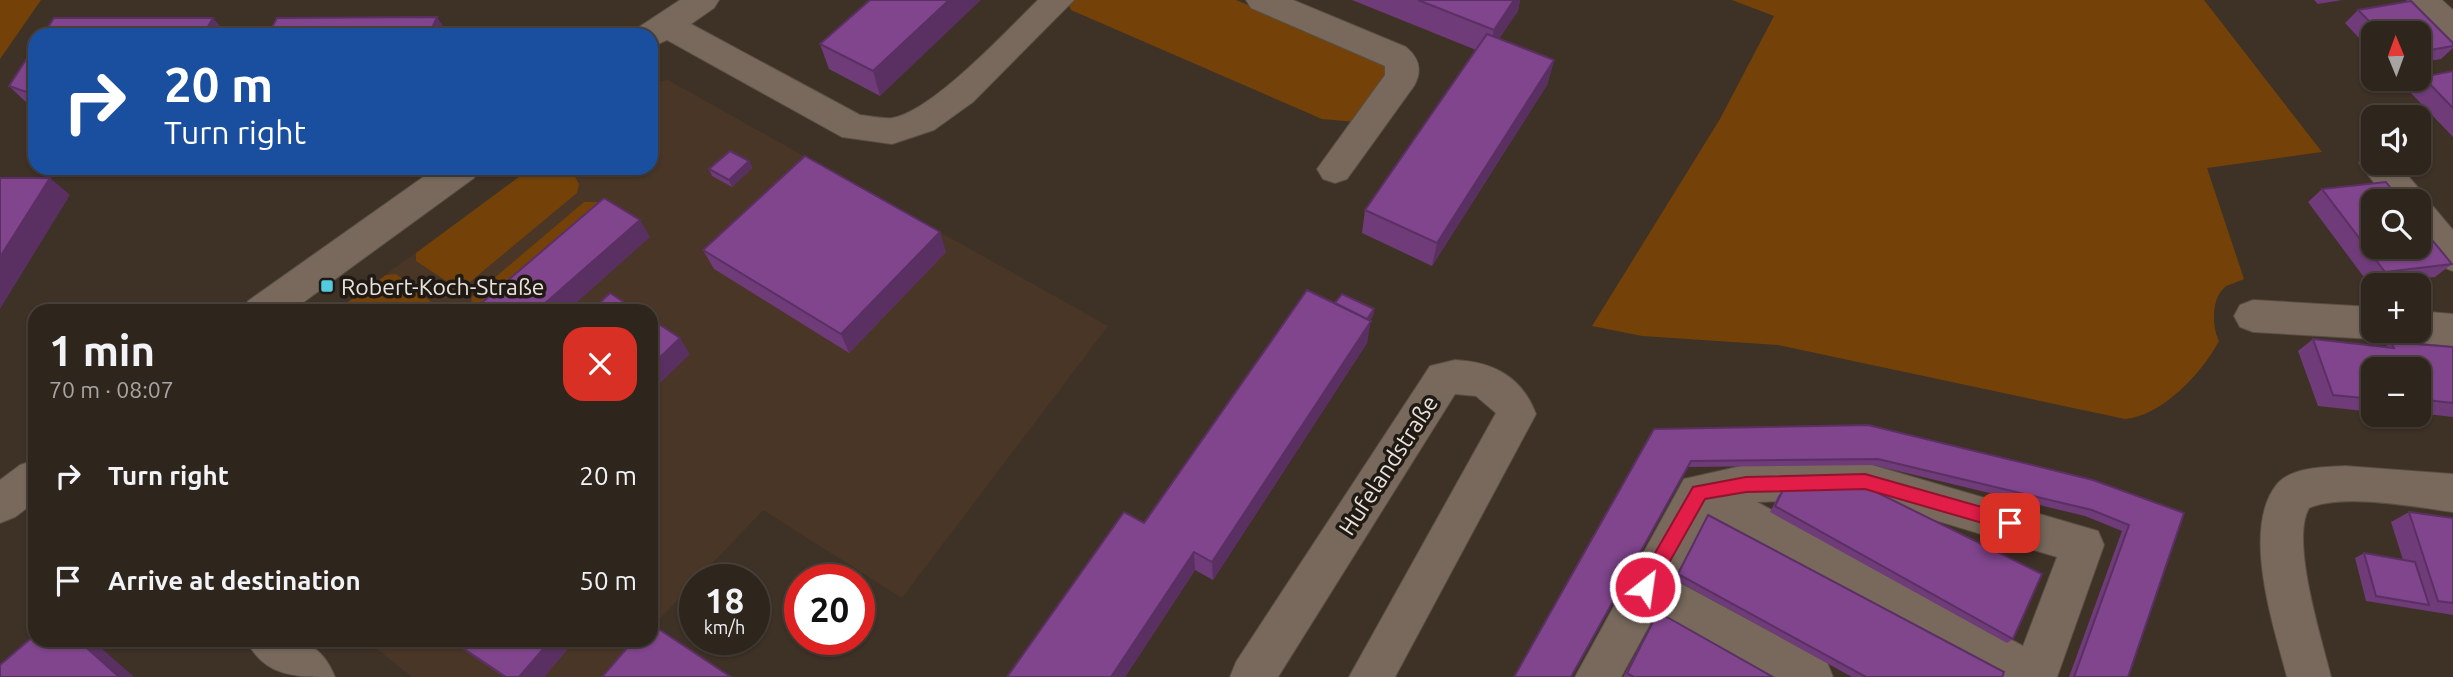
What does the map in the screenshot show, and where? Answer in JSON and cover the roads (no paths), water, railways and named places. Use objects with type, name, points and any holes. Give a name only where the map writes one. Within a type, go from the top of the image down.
[{"type":"street","points":[[703,0],[659,30],[855,128],[873,132],[892,131],[922,121],[961,93],[1058,0]]},
{"type":"street","points":[[1262,0],[1386,52],[1402,62],[1402,77],[1335,169]]},
{"type":"street","points":[[2423,0],[2453,30]]},
{"type":"street","points":[[272,304],[451,175]]},
{"type":"street","points":[[2387,175],[2398,189]]},
{"type":"street","points":[[2431,230],[2453,256]]},
{"type":"street","points":[[2253,316],[2361,322]]},
{"type":"street","points":[[2431,328],[2453,330]]},
{"type":"street","name":"Hufelandstraße","points":[[1261,674],[1444,378],[1459,375],[1491,383],[1514,403],[1516,414],[1371,677]]},
{"type":"street","points":[[1865,481],[2083,545],[2034,676],[1699,492],[1746,484],[1865,481]]},
{"type":"street","points":[[0,504],[28,483]]},
{"type":"street","points":[[2309,677],[2291,600],[2281,539],[2283,510],[2295,493],[2312,486],[2339,484],[2453,493]]},
{"type":"street","points":[[1597,677],[1699,492]]},
{"type":"street","points":[[1645,587],[1811,677]]},
{"type":"street","points":[[277,647],[313,677]]},
{"type":"place","name":"Robert-Koch-Straße","points":[[327,286]]}]
